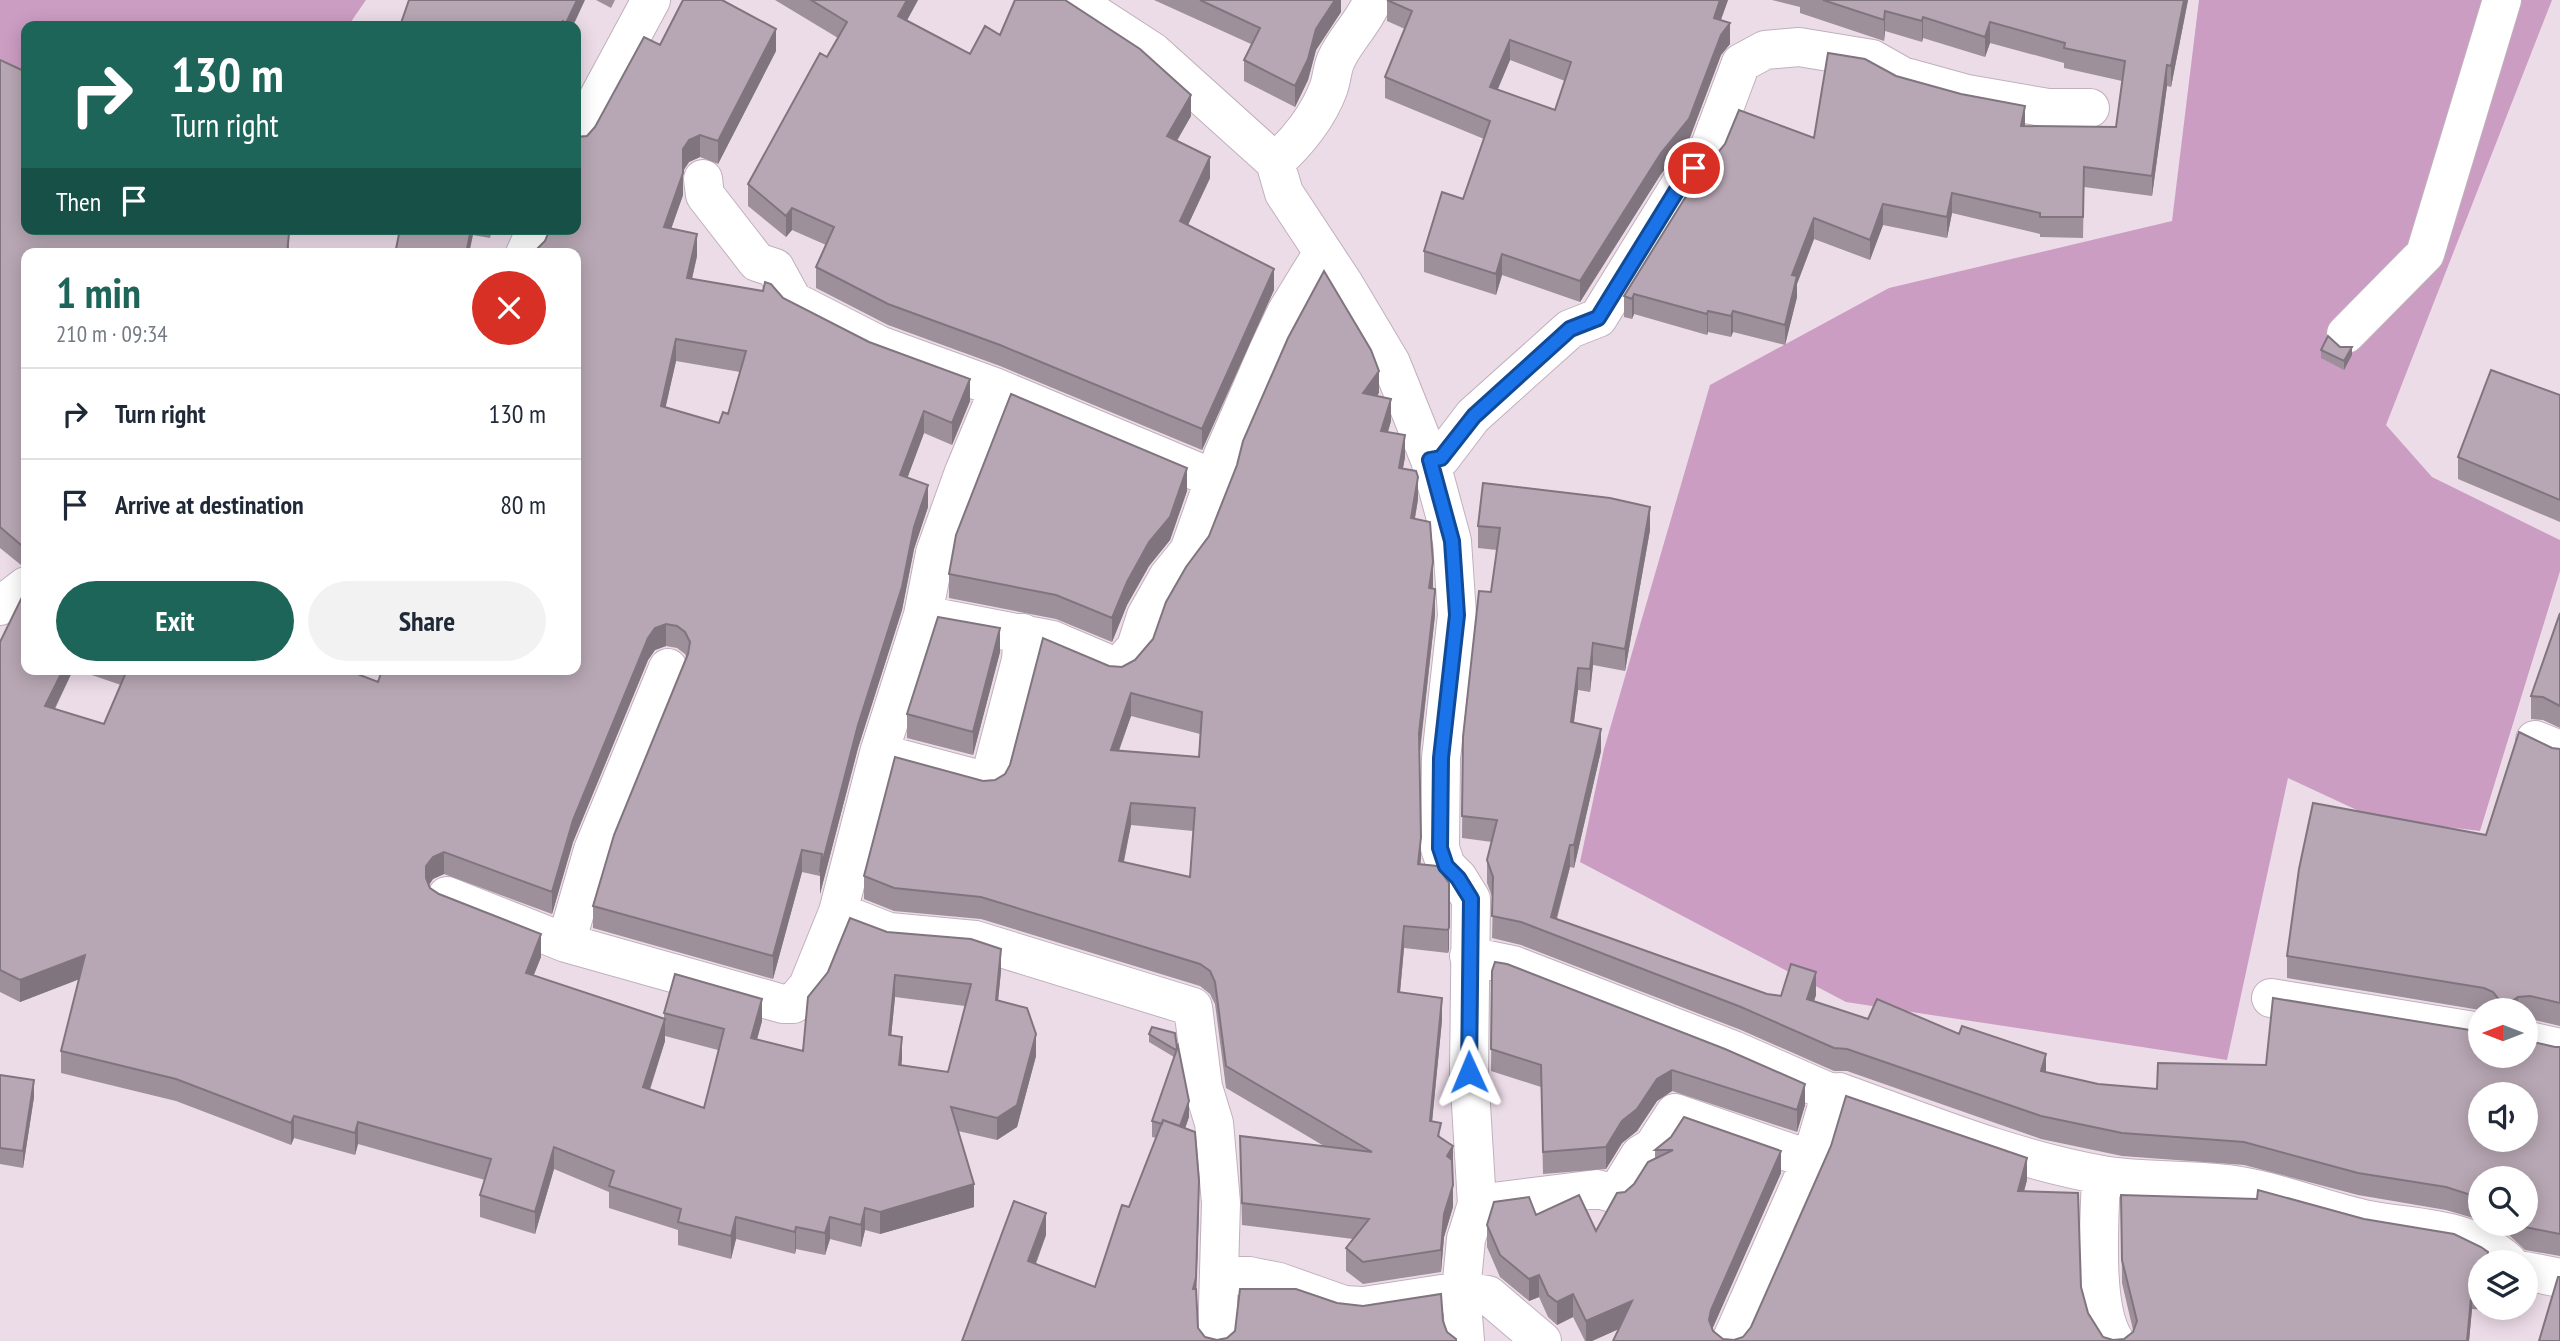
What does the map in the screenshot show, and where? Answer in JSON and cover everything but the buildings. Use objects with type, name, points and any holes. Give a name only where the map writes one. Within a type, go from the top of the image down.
[{"type":"street","points":[[581,130],[651,0]]},
{"type":"street","points":[[1073,0],[1153,52],[1275,162],[1284,193],[1322,254],[1345,284],[1391,363],[1430,460],[1452,541],[1457,615],[1441,758],[1440,848],[1446,866],[1458,878],[1471,899],[1469,1072],[1477,1204],[1466,1239],[1461,1291],[1465,1341]]},
{"type":"street","points":[[1275,162],[1296,144],[1312,118],[1328,89],[1336,61],[1364,21],[1373,0]]},
{"type":"street","points":[[2346,334],[2425,254],[2502,0]]},
{"type":"street","points":[[1430,460],[1441,458],[1474,416],[1570,329],[1598,318],[1680,185],[1708,151],[1741,63],[1750,56],[1765,50],[1799,47],[1872,59],[1902,76],[1967,94],[2048,108],[2091,108]]},
{"type":"street","points":[[703,179],[705,195],[757,262],[775,268],[793,301],[879,345],[992,386],[1217,480]]},
{"type":"street","points":[[923,615],[1052,640],[1118,668],[1136,647],[1146,616],[1168,577],[1189,551],[1217,480],[1223,455],[1273,341],[1322,254]]},
{"type":"street","points":[[447,896],[566,943],[775,1002],[793,1004],[808,986],[838,912],[879,753],[923,615],[935,553],[964,472],[995,398],[992,386]]},
{"type":"street","points":[[0,606],[21,590]]},
{"type":"street","points":[[879,753],[989,782],[1021,660],[1023,633]]},
{"type":"street","points":[[566,943],[593,850],[668,668]]},
{"type":"street","points":[[838,912],[900,934],[975,940],[1193,1007],[1202,1087],[1216,1142],[1221,1203],[1217,1341]]},
{"type":"street","points":[[1469,956],[1513,965],[1733,1050],[1831,1093],[1839,1092],[1984,1145],[2101,1175],[2241,1186],[2315,1204],[2338,1213],[2453,1233],[2495,1250]]},
{"type":"street","points":[[2271,998],[2468,1030]]},
{"type":"street","points":[[2538,1043],[2560,1048]]},
{"type":"street","points":[[1731,1341],[1811,1160],[1831,1093]]},
{"type":"street","points":[[1477,1204],[1597,1189],[1616,1194],[1640,1154],[1653,1147],[1675,1113],[1811,1160]]},
{"type":"street","points":[[2101,1175],[2099,1252],[2102,1289],[2107,1329],[2115,1341]]},
{"type":"street","points":[[2538,1274],[2560,1278]]},
{"type":"street","points":[[1219,1275],[1250,1276],[1279,1282],[1344,1305],[1364,1306],[1461,1291],[1488,1296],[1542,1341]]},
{"type":"shaded area","points":[[0,0],[366,0],[351,21],[21,21],[21,79],[0,68]]},
{"type":"shaded area","points":[[2199,0],[2552,0],[2386,425],[2432,477],[2560,540],[2560,571],[2480,831],[2374,818],[2288,778],[2227,1060],[1846,1002],[1580,862],[1604,749],[1710,385],[1889,288],[2172,221]]},
{"type":"route","points":[[1469,1072],[1471,899],[1458,878],[1446,866],[1440,848],[1441,758],[1457,615],[1455,576],[1452,541],[1430,460],[1441,458],[1474,416],[1570,329],[1598,318],[1680,185],[1694,168]]}]
